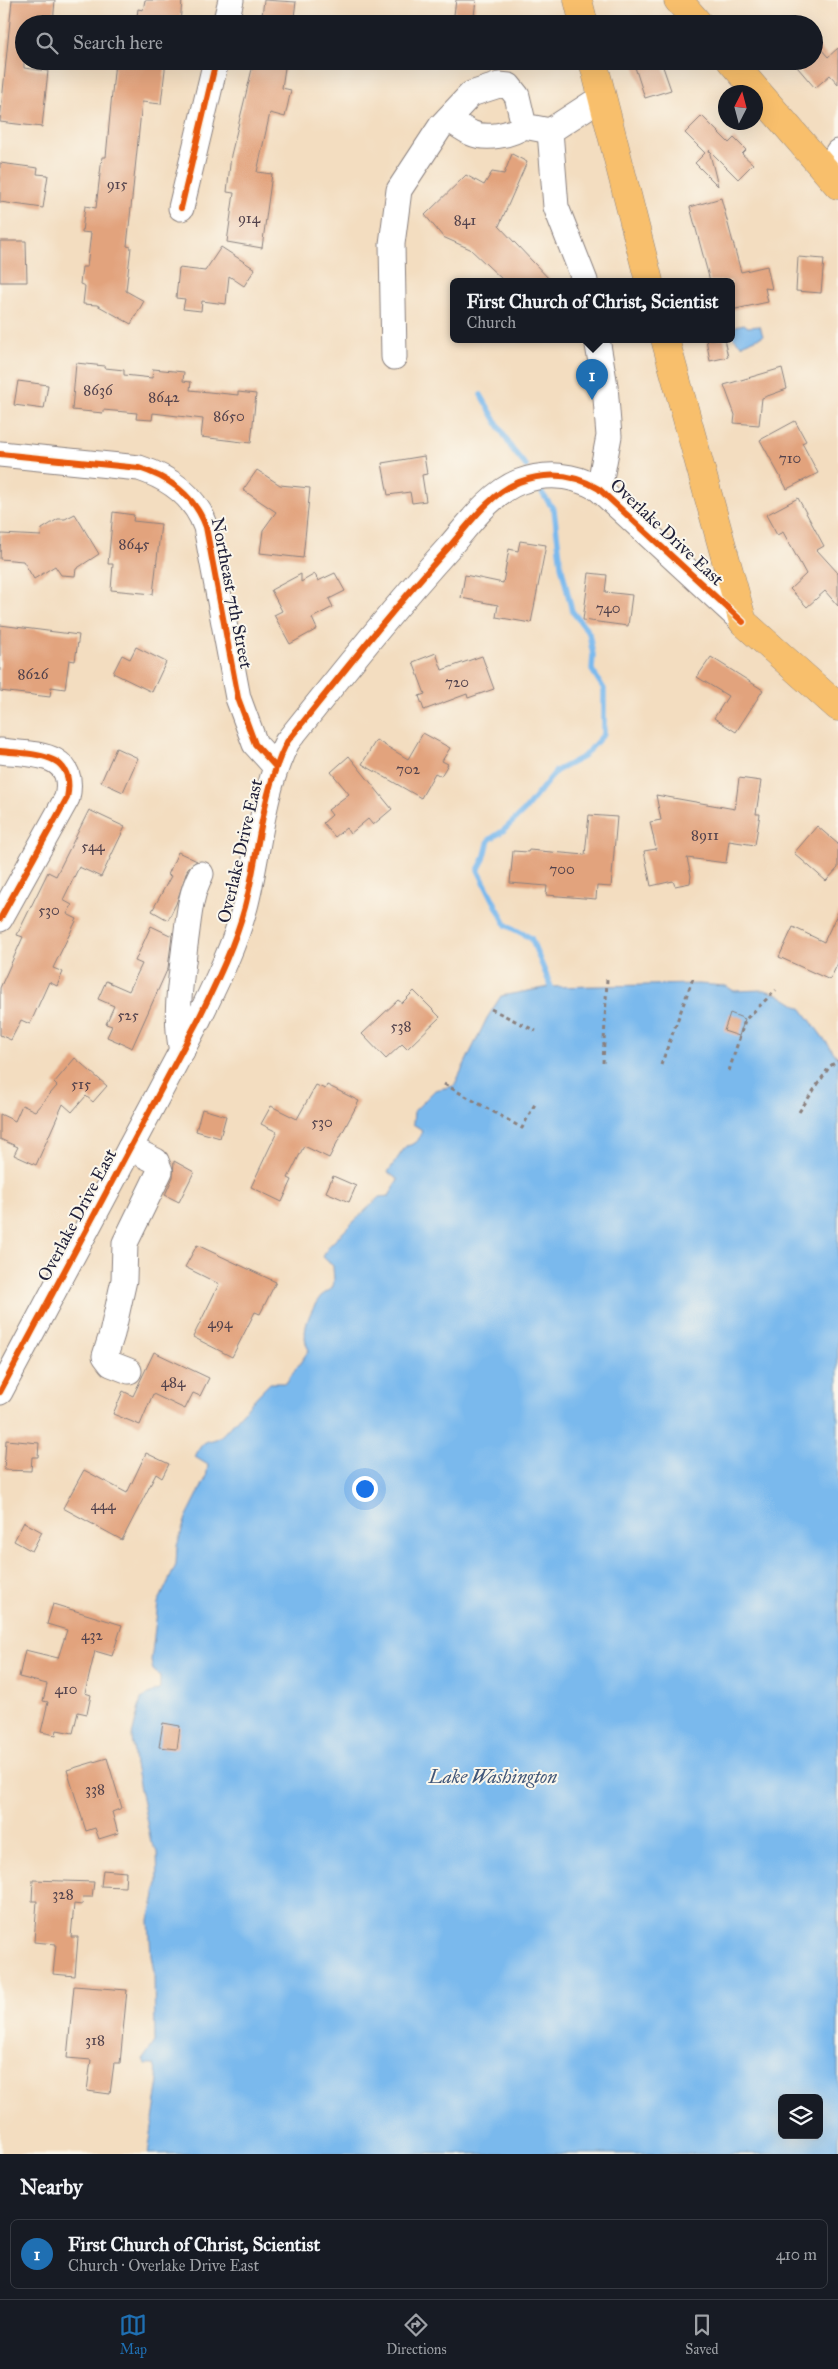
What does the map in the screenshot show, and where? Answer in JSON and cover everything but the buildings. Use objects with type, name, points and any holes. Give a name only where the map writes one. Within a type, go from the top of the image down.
[{"type":"main road","points":[[578,0],[582,15]]},
{"type":"main road","points":[[678,0],[691,15]]},
{"type":"main road","points":[[595,70],[648,278]]},
{"type":"main road","points":[[740,70],[834,170]]},
{"type":"main road","points":[[666,343],[743,622],[838,708]]},
{"type":"street","points":[[227,15],[231,0]]},
{"type":"street","points":[[181,208],[214,70]]},
{"type":"street","points":[[394,357],[392,244],[399,190],[448,118],[471,94],[499,85],[509,86],[517,96],[524,126]]},
{"type":"street","points":[[448,118],[472,134],[486,136],[515,132],[524,126],[550,131],[602,96]]},
{"type":"street","points":[[550,131],[556,207],[584,278]]},
{"type":"street","points":[[598,343],[605,386],[609,436],[599,489]]},
{"type":"street","name":"Northeast 7th Street","points":[[0,454],[139,468],[156,473],[190,497],[200,510],[206,527],[238,698],[255,744],[275,766]]},
{"type":"street","name":"Overlake Drive East","points":[[0,1392],[182,1051],[226,962],[244,908],[275,766],[287,742],[402,599],[497,496],[517,483],[540,476],[575,478],[599,489],[743,622]]},
{"type":"street","points":[[694,578],[710,570],[725,557]]},
{"type":"street","points":[[0,751],[48,757],[67,771],[70,784],[67,798],[0,919]]},
{"type":"street","points":[[182,1051],[177,1025],[180,978],[190,900],[201,874]]},
{"type":"street","points":[[129,1371],[111,1364],[105,1356],[124,1280],[124,1243],[160,1171],[156,1161],[130,1148]]},
{"type":"path","points":[[661,1066],[693,978]]},
{"type":"path","points":[[603,1063],[607,979]]},
{"type":"path","points":[[729,1070],[745,1020],[776,990]]},
{"type":"path","points":[[490,1009],[536,1031]]},
{"type":"path","points":[[799,1112],[830,1066],[838,1061]]},
{"type":"path","points":[[444,1084],[522,1128],[535,1104]]},
{"type":"water","points":[[744,324],[748,327],[760,326],[763,336],[741,345],[735,339],[736,326]]},
{"type":"water","name":"Lake Washington","points":[[698,984],[726,986],[734,991],[764,990],[778,994],[802,1009],[838,1058],[838,2154],[148,2154],[159,2080],[154,2065],[145,2065],[143,2059],[155,2042],[154,1972],[149,1920],[158,1883],[157,1852],[151,1842],[135,1765],[132,1736],[141,1699],[160,1689],[160,1676],[153,1670],[151,1661],[158,1603],[176,1565],[177,1546],[186,1518],[206,1478],[208,1465],[195,1457],[205,1442],[223,1434],[270,1383],[286,1383],[309,1350],[305,1337],[307,1322],[321,1296],[331,1289],[334,1284],[333,1266],[323,1257],[329,1246],[379,1197],[389,1196],[398,1180],[388,1172],[406,1146],[415,1143],[421,1134],[422,1130],[413,1124],[414,1111],[435,1090],[454,1086],[487,1018],[501,996],[550,987]]},
{"type":"waterway","points":[[481,395],[512,449],[526,466]]},
{"type":"waterway","points":[[542,493],[554,510],[561,565],[572,611],[589,633],[593,655],[592,670],[604,689],[604,734],[583,757],[556,771],[524,811],[504,830],[489,840],[484,859],[478,870],[506,925],[531,938],[554,994]]},
{"type":"cycle path","points":[[181,208],[214,70]]},
{"type":"cycle path","points":[[0,454],[139,468],[161,477],[188,497],[206,527],[238,698],[255,744],[275,766]]},
{"type":"cycle path","points":[[0,1392],[198,1020],[224,965],[245,907],[271,782],[287,742],[387,618],[481,510],[499,494],[519,482],[550,476],[580,480],[599,489],[743,622]]},
{"type":"cycle path","points":[[0,751],[26,753],[50,758],[65,771],[68,783],[67,798],[0,919]]},
{"type":"place","name":"First Church of Christ, Scientist","points":[[592,400]]}]
